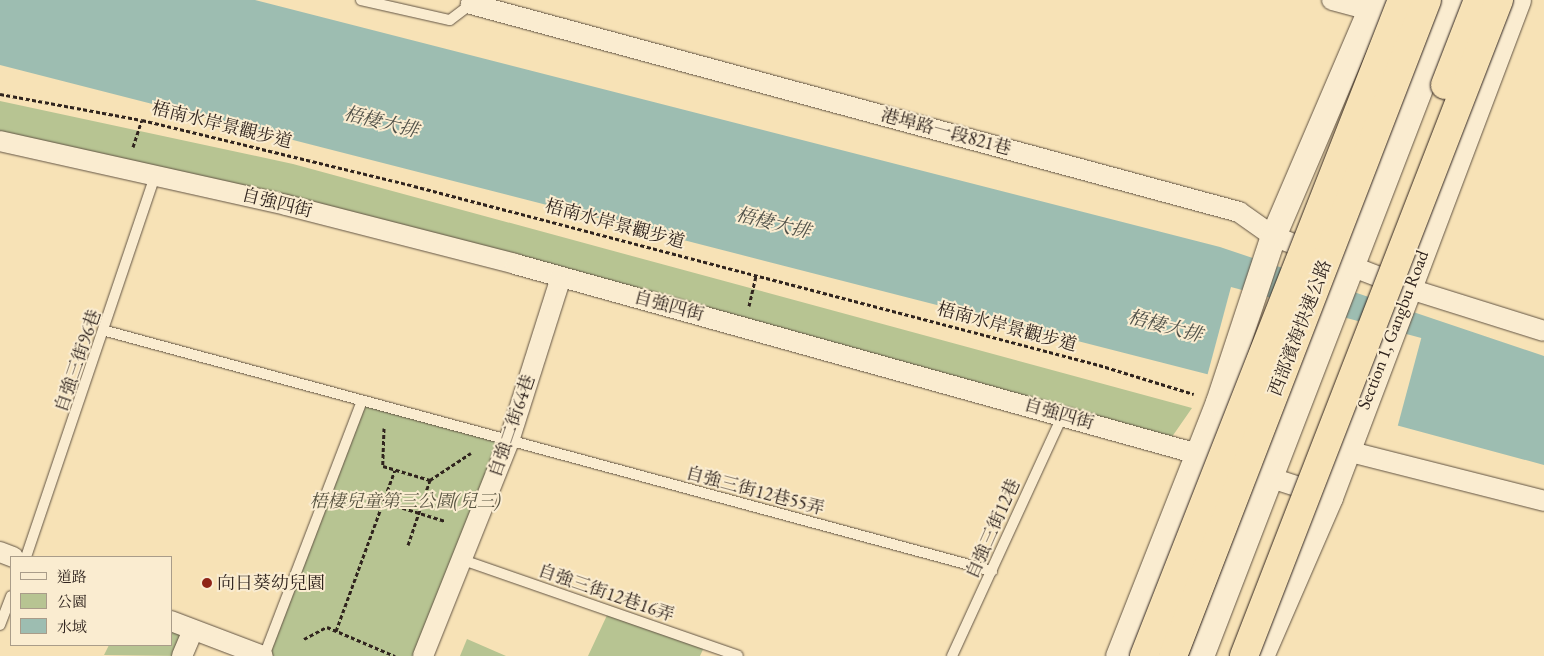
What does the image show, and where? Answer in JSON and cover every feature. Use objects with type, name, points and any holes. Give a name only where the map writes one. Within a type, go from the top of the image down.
[{"type":"highway","points":[[1144,656],[1402,0]]},
{"type":"highway","name":"西部濱海快速公路","points":[[1173,656],[1427,0]]},
{"type":"highway","points":[[1225,656],[1478,0]]},
{"type":"highway","points":[[1244,656],[1499,0]]},
{"type":"street","points":[[1118,656],[1199,454],[1218,402],[1272,236],[1372,5],[1332,0]]},
{"type":"street","points":[[1201,656],[1454,0]]},
{"type":"street","name":"Section 1, Gangbu Road","points":[[1261,656],[1330,497],[1518,0]]},
{"type":"street","name":"港埠路一段821巷","points":[[472,2],[1239,212],[1272,236],[1352,264],[1410,289],[1544,331]]},
{"type":"street","name":"自強四街","points":[[0,141],[156,174],[561,276],[1199,454],[1330,497]]},
{"type":"street","name":"自強二街64巷","points":[[423,656],[509,442],[561,276]]},
{"type":"street","points":[[1347,451],[1544,501]]},
{"type":"street","points":[[172,621],[263,656]]},
{"type":"street","points":[[182,656],[193,630]]},
{"type":"lane","points":[[360,0],[450,20],[472,2]]},
{"type":"lane","name":"自強三街96巷","points":[[26,556],[106,331],[156,174]]},
{"type":"lane","name":"自強三街12巷55弄","points":[[106,331],[509,442],[992,571]]},
{"type":"lane","points":[[263,656],[362,401]]},
{"type":"lane","name":"自強三街12巷","points":[[952,656],[1063,415]]},
{"type":"lane","name":"自強三街12巷16弄","points":[[463,560],[738,656]]},
{"type":"lane","points":[[0,625],[10,599]]},
{"type":"path","name":"梧南水岸景觀步道","points":[[0,94],[142,120],[1099,365],[1218,402]]},
{"type":"path","points":[[126,167],[142,120]]},
{"type":"path","points":[[744,326],[756,276]]},
{"type":"path","points":[[384,428],[383,466],[430,480]]},
{"type":"path","points":[[408,545],[430,480],[471,453]]},
{"type":"path","points":[[336,631],[395,470]]},
{"type":"path","points":[[384,502],[445,521]]},
{"type":"path","points":[[304,639],[327,627],[395,656]]},
{"type":"green space","points":[[0,101],[293,164],[1192,408],[1167,444],[533,262],[0,141]]},
{"type":"green space","name":"梧棲兒童第三公園(兒三)","points":[[362,401],[509,441],[416,656],[264,656]]},
{"type":"green space","points":[[609,611],[705,645],[700,656],[588,656]]},
{"type":"green space","points":[[172,621],[193,630],[182,656],[104,655],[108,646],[172,646]]},
{"type":"green space","points":[[467,639],[506,656],[460,656]]},
{"type":"water","name":"梧棲大排","points":[[0,0],[255,0],[1220,247],[1544,356],[1544,465],[1226,379],[0,65]]},
{"type":"pier","points":[[1231,287],[1421,338],[1397,427],[1207,376]]},
{"type":"place","name":"向日葵幼兒園","points":[[207,583]]}]
